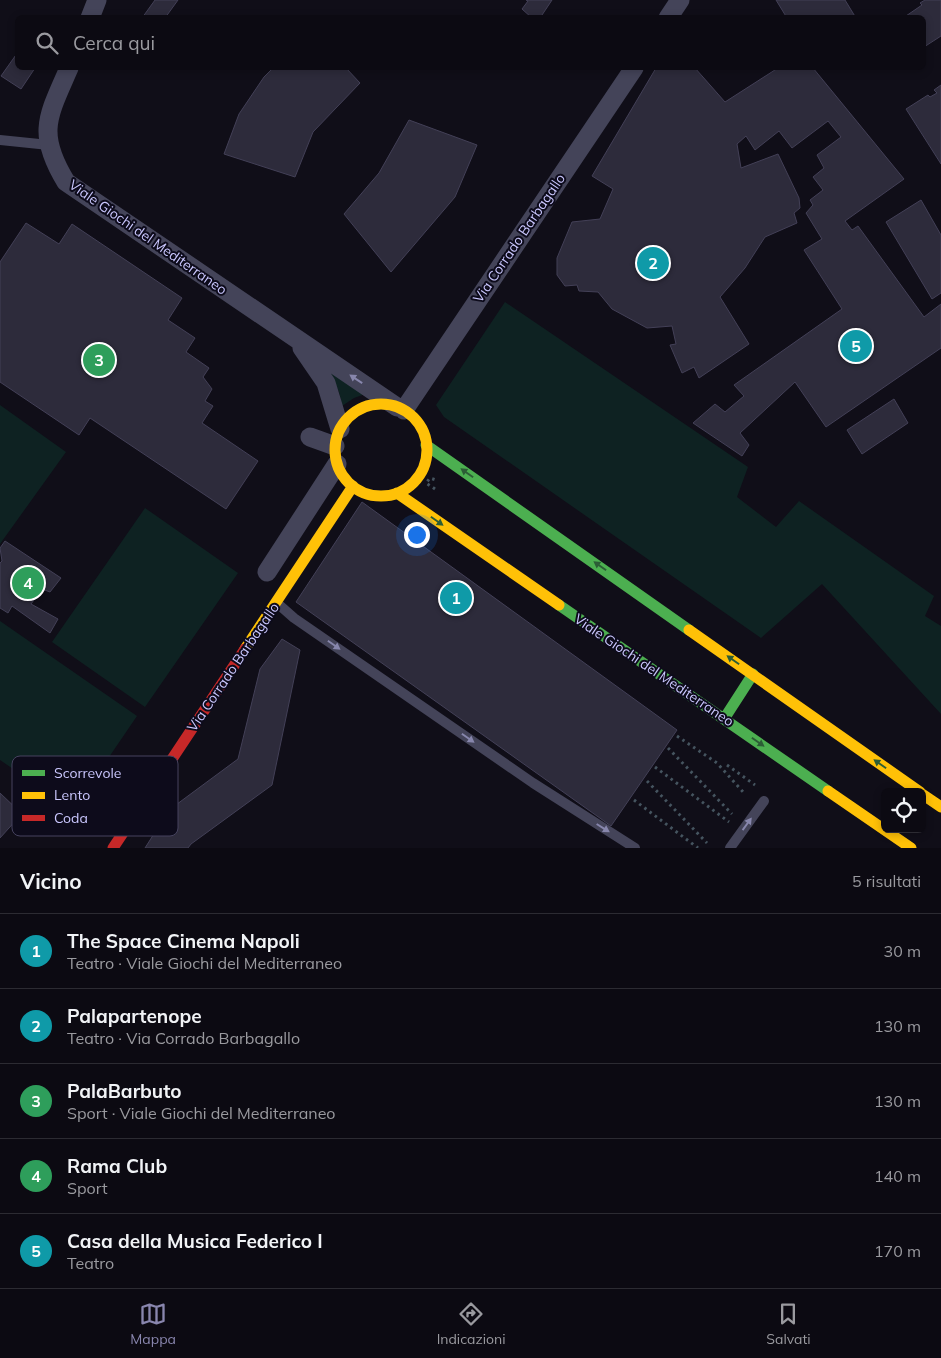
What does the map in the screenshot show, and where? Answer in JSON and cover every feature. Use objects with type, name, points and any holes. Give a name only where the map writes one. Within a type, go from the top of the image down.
[{"type":"main road","points":[[380,404],[400,408],[415,419],[423,431],[426,445],[425,460],[420,474],[410,485],[397,493],[382,496],[367,493],[353,486],[343,476],[337,446],[350,416],[364,407],[380,404]]},
{"type":"main road","points":[[426,445],[914,788]]},
{"type":"main road","name":"Via Corrado Barbagallo","points":[[174,756],[353,486]]},
{"type":"main road","name":"Viale Giochi del Mediterraneo","points":[[397,493],[910,848]]},
{"type":"main road","points":[[724,718],[753,674]]},
{"type":"main road","points":[[926,796],[941,807]]},
{"type":"main road","name":"Via Corrado Barbagallo","points":[[113,848],[121,836]]},
{"type":"street","points":[[91,15],[98,0]]},
{"type":"street","points":[[670,15],[680,0]]},
{"type":"street","name":"Viale Giochi del Mediterraneo","points":[[68,70],[50,112],[46,129],[54,163],[66,182],[400,408]]},
{"type":"street","name":"Via Corrado Barbagallo","points":[[400,408],[633,70]]},
{"type":"street","name":"Viale Giochi del Mediterraneo","points":[[291,335],[311,359],[326,383],[337,446]]},
{"type":"street","points":[[267,572],[337,446],[310,437]]},
{"type":"lane","points":[[0,140],[49,145]]},
{"type":"lane","points":[[277,602],[294,618],[533,783],[635,848]]},
{"type":"lane","points":[[730,848],[764,801]]},
{"type":"path","points":[[434,489],[426,484],[430,478],[436,480]]},
{"type":"path","points":[[676,736],[716,763],[744,793]]},
{"type":"path","points":[[668,748],[732,814]]},
{"type":"path","points":[[727,765],[755,785]]},
{"type":"path","points":[[655,767],[729,822]]},
{"type":"path","points":[[647,781],[707,843]]},
{"type":"path","points":[[634,800],[674,828],[698,848]]},
{"type":"green space","points":[[505,302],[748,467],[737,497],[776,527],[799,501],[934,596],[925,616],[941,626],[941,714],[822,584],[761,638],[444,417],[436,405]]},
{"type":"green space","points":[[326,364],[368,393],[354,398],[342,406],[339,392]]},
{"type":"green space","points":[[0,405],[66,452],[0,544]]},
{"type":"green space","points":[[145,508],[238,573],[145,707],[52,642]]},
{"type":"green space","points":[[0,621],[137,716],[110,756],[12,756],[12,768],[0,760]]},
{"type":"building","points":[[155,0],[178,0],[167,15],[144,15]]},
{"type":"building","points":[[526,0],[552,0],[542,15],[529,15],[522,9],[528,1]]},
{"type":"building","points":[[776,0],[845,0],[854,15],[785,15]]},
{"type":"building","points":[[925,0],[941,0],[941,36],[926,46],[926,15],[907,15],[922,5],[920,3]]},
{"type":"building","points":[[15,56],[15,70],[34,70],[21,89],[1,76]]},
{"type":"building","points":[[271,70],[348,70],[360,83],[313,132],[295,177],[224,154],[239,114],[264,77]]},
{"type":"building","points":[[655,70],[697,70],[725,102],[775,70],[815,70],[904,179],[845,221],[852,230],[858,226],[924,317],[941,304],[941,348],[826,427],[795,382],[740,433],[749,445],[742,456],[693,423],[715,404],[725,412],[744,396],[734,385],[842,309],[804,250],[822,239],[806,213],[813,205],[810,200],[823,190],[813,177],[824,168],[817,155],[841,137],[828,121],[792,148],[779,131],[755,150],[746,136],[737,144],[741,168],[778,154],[799,198],[800,208],[794,213],[797,223],[765,237],[745,268],[720,297],[749,344],[699,378],[694,367],[682,373],[670,345],[676,344],[672,326],[647,328],[612,309],[598,292],[579,291],[577,285],[565,286],[557,275],[557,258],[572,222],[600,219],[613,189],[592,176]]},
{"type":"building","points":[[941,85],[941,164],[906,109],[928,95],[930,97],[937,93],[934,90]]},
{"type":"building","points":[[409,120],[477,145],[455,197],[391,272],[344,214],[379,173]]},
{"type":"building","points":[[921,200],[941,235],[941,293],[932,299],[886,222]]},
{"type":"building","points":[[26,223],[59,244],[72,224],[182,298],[168,320],[195,338],[186,352],[209,368],[203,377],[212,389],[205,401],[213,406],[202,423],[258,461],[226,509],[90,418],[79,435],[0,382],[0,262]]},
{"type":"building","points":[[894,399],[908,423],[862,454],[847,430]]},
{"type":"building","points":[[362,502],[677,730],[611,826],[296,602]]},
{"type":"building","points":[[5,541],[61,578],[50,592],[42,589],[31,604],[58,619],[50,633],[12,606],[8,613],[0,608],[0,563],[2,561],[0,548]]},
{"type":"building","points":[[282,639],[300,650],[272,785],[188,848],[145,848],[153,836],[178,836],[178,803],[238,759],[260,669]]},
{"type":"building","points":[[0,793],[12,804],[12,825],[0,838]]},
{"type":"traffic: fast","points":[[426,445],[689,630]]},
{"type":"traffic: fast","points":[[559,605],[828,791]]},
{"type":"traffic: fast","points":[[724,719],[753,674]]},
{"type":"traffic: slow","points":[[381,404],[398,408],[413,418],[423,433],[427,450],[423,467],[413,482],[398,492],[381,496],[364,492],[349,482],[339,467],[335,450],[339,433],[349,418],[364,408],[381,404]]},
{"type":"traffic: slow","points":[[245,649],[353,486]]},
{"type":"traffic: slow","points":[[397,493],[559,605]]},
{"type":"traffic: slow","points":[[689,630],[914,788]]},
{"type":"traffic: slow","points":[[828,791],[911,848]]},
{"type":"traffic: slow","points":[[926,797],[941,807]]},
{"type":"traffic: jam","points":[[174,756],[245,649]]},
{"type":"traffic: jam","points":[[113,848],[121,836]]},
{"type":"place","name":"Palapartenope","points":[[653,263]]},
{"type":"place","name":"Casa della Musica Federico I","points":[[856,346]]},
{"type":"place","name":"PalaBarbuto","points":[[99,360]]},
{"type":"place","name":"Rama Club","points":[[28,583]]},
{"type":"place","name":"The Space Cinema Napoli","points":[[456,598]]}]
